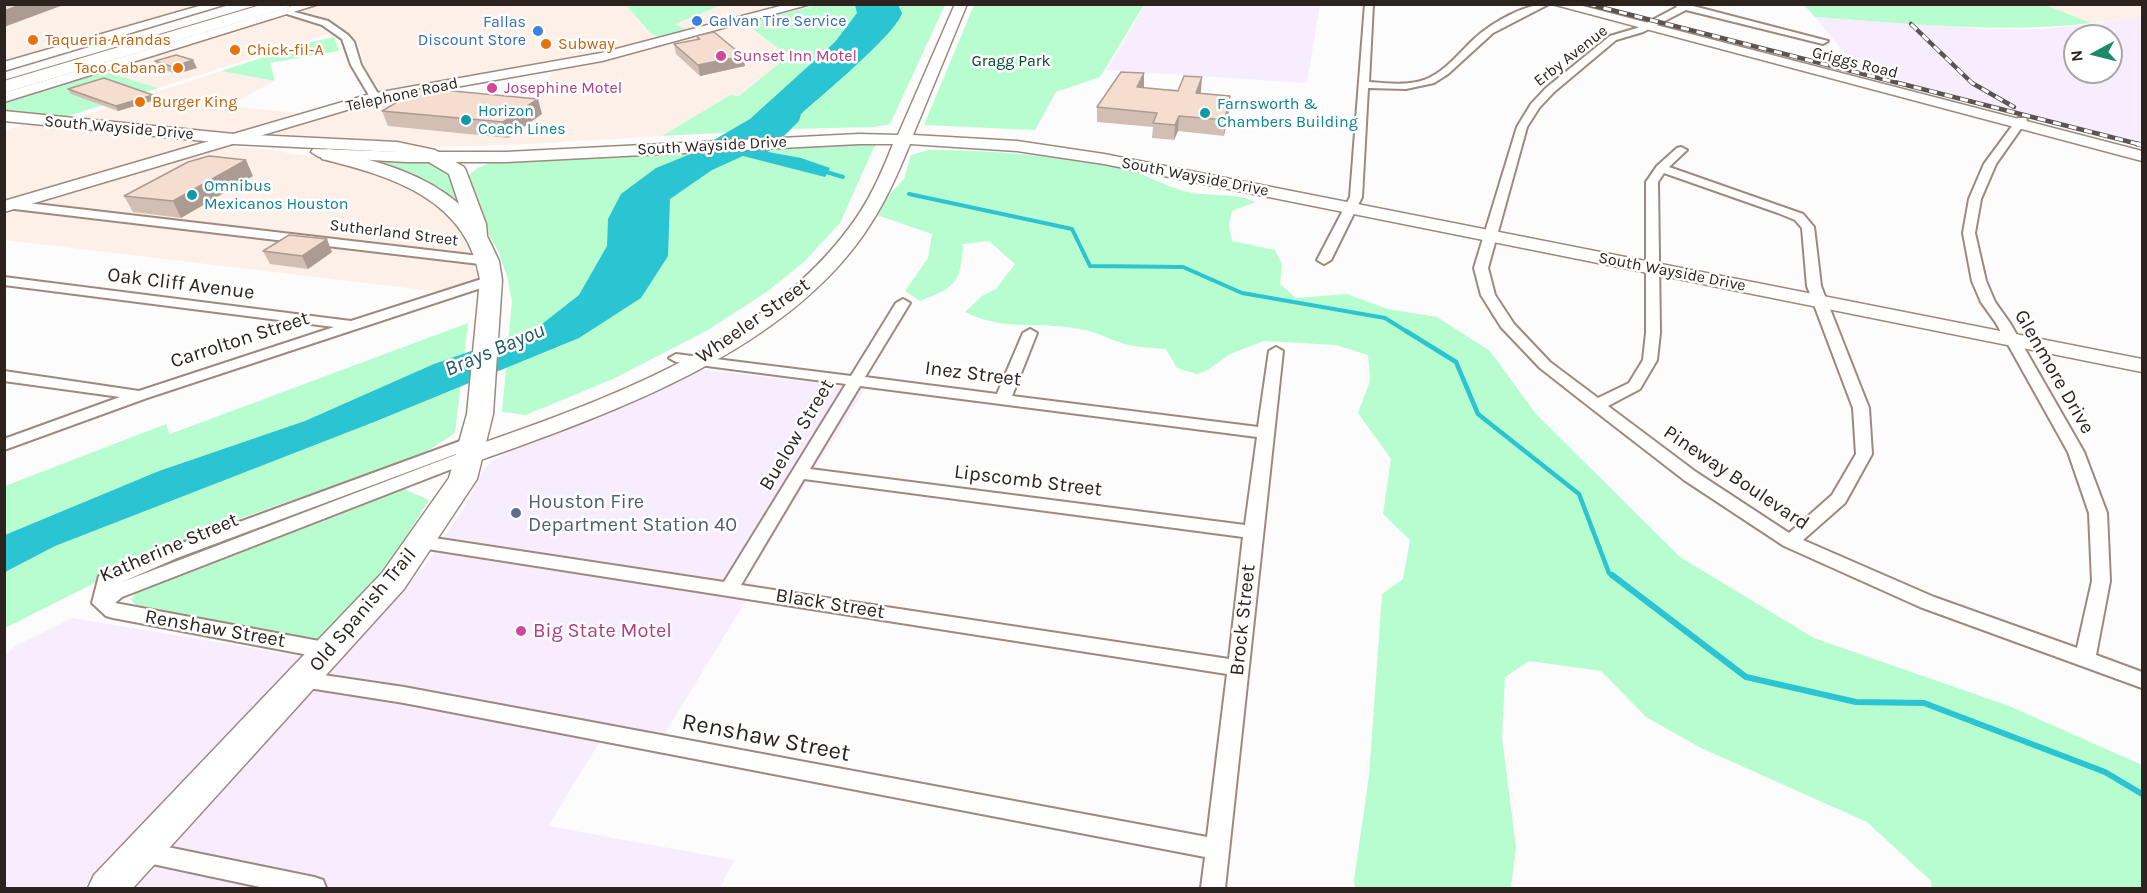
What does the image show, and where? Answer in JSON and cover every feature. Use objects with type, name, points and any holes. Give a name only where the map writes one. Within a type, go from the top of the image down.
[{"type":"highway","points":[[5,93],[242,4]]},
{"type":"highway","points":[[4,77],[254,4]]},
{"type":"highway","points":[[5,93],[268,4]]},
{"type":"highway","points":[[220,14],[290,7]]},
{"type":"main road","points":[[5,93],[290,7],[313,4]]},
{"type":"main road","name":"Wheeler Street","points":[[897,134],[950,4]]},
{"type":"main road","name":"Wheeler Street","points":[[474,437],[580,403],[687,360],[793,290],[842,252],[860,217],[866,192],[961,4]]},
{"type":"main road","name":"Griggs Road","points":[[1558,4],[2142,151]]},
{"type":"main road","name":"Griggs Road","points":[[1575,4],[1648,26]]},
{"type":"main road","name":"Telephone Road","points":[[8,206],[375,98],[602,57],[801,5]]},
{"type":"main road","points":[[4,67],[220,14]]},
{"type":"main road","name":"South Wayside Drive","points":[[4,116],[45,122],[234,139],[397,147],[514,147],[669,139],[897,134],[1020,140],[1104,159],[1354,202],[1817,293],[2003,323],[2142,350]]},
{"type":"main road","name":"Griggs Road","points":[[2021,122],[2142,156]]},
{"type":"main road","name":"South Wayside Drive","points":[[234,139],[242,144],[319,152],[434,157],[506,157],[651,149],[830,135]]},
{"type":"main road","name":"Old Spanish Trail","points":[[108,888],[393,581],[463,479],[474,437],[489,311],[489,270],[461,181],[453,167],[434,157],[397,147]]},
{"type":"main road","name":"Old Spanish Trail","points":[[319,152],[386,170],[407,179],[456,212],[477,236]]},
{"type":"main road","points":[[461,181],[473,168],[484,162],[506,157]]},
{"type":"main road","name":"South Wayside Drive","points":[[1817,293],[2013,341],[2142,366]]},
{"type":"street","points":[[1324,260],[1354,202],[1366,85],[1370,4]]},
{"type":"street","points":[[1366,85],[1404,86],[1430,81],[1445,71],[1485,35],[1545,4]]},
{"type":"street","points":[[1674,4],[1823,41]]},
{"type":"street","name":"Erby Avenue","points":[[1491,230],[1522,127],[1535,106],[1550,90],[1613,38],[1648,26],[1688,6]]},
{"type":"street","points":[[290,7],[325,23],[345,37],[356,65],[375,98]]},
{"type":"street","name":"Glenmore Drive","points":[[2021,122],[1990,164],[1975,199],[1969,233],[1979,281],[1988,302],[2003,323],[2076,452],[2098,513],[2101,581],[2085,659]]},
{"type":"street","points":[[1597,405],[1635,386],[1650,360],[1653,333],[1654,262],[1652,182],[1661,168],[1681,150]]},
{"type":"street","points":[[1661,168],[1799,217],[1808,227],[1817,293],[1861,408],[1864,454],[1839,499],[1790,542]]},
{"type":"street","name":"Sutherland Street","points":[[8,206],[489,270]]},
{"type":"street","name":"Pineway Boulevard","points":[[1491,230],[1481,268],[1488,295],[1508,327],[1545,365],[1690,477],[1790,542],[1927,602],[2142,680]]},
{"type":"street","name":"Carrolton Street","points":[[4,445],[141,395],[352,325],[489,270]]},
{"type":"street","name":"Oak Cliff Avenue","points":[[4,281],[352,325]]},
{"type":"street","name":"Buelow Street","points":[[729,589],[854,380],[903,303]]},
{"type":"street","points":[[1003,398],[1030,333]]},
{"type":"street","name":"Brock Street","points":[[1213,888],[1252,532],[1276,351]]},
{"type":"street","name":"Inez Street","points":[[687,360],[1003,398],[1265,433]]},
{"type":"street","points":[[4,375],[141,395]]},
{"type":"street","name":"Katherine Street","points":[[102,603],[115,592],[474,437]]},
{"type":"street","name":"Lipscomb Street","points":[[798,473],[1252,532]]},
{"type":"street","name":"Black Street","points":[[421,542],[1238,668]]},
{"type":"street","name":"Renshaw Street","points":[[102,603],[113,611],[330,651]]},
{"type":"street","name":"Renshaw Street","points":[[303,680],[404,695],[1218,849]]},
{"type":"street","points":[[143,852],[314,888]]},
{"type":"shaded area","points":[[321,4],[626,5],[649,33],[664,40],[616,51],[385,92],[381,91],[366,71],[360,47],[348,33],[328,22],[300,13]]},
{"type":"shaded area","points":[[5,5],[216,5],[5,65]]},
{"type":"shaded area","points":[[722,5],[758,5],[777,9],[691,32],[674,24]]},
{"type":"shaded area","points":[[1145,5],[1320,5],[1307,83],[1107,70]]},
{"type":"shaded area","points":[[2045,5],[2142,5],[2142,18],[2091,23]]},
{"type":"shaded area","points":[[282,17],[295,18],[329,34],[158,88],[103,71]]},
{"type":"shaded area","points":[[1815,17],[1989,29],[2063,27],[2063,84],[2123,84],[2123,24],[2088,24],[2142,18],[2142,144],[1955,96],[1857,68]]},
{"type":"shaded area","points":[[745,23],[788,56],[739,96],[730,95],[662,136],[435,147],[388,146],[268,136],[271,131],[368,103],[437,90],[535,102],[554,69],[649,49]]},
{"type":"shaded area","points":[[221,71],[275,81],[227,106],[299,113],[232,133],[79,117]]},
{"type":"shaded area","points":[[26,124],[203,144],[5,203],[5,130]]},
{"type":"shaded area","points":[[221,146],[264,149],[321,158],[362,168],[393,179],[425,196],[454,220],[468,239],[471,249],[461,253],[35,203]]},
{"type":"shaded area","points":[[13,211],[472,264],[479,272],[476,279],[442,292],[5,240],[5,212]]},
{"type":"shaded area","points":[[698,369],[865,389],[745,581],[756,584],[656,748],[602,738],[548,826],[734,860],[720,888],[134,888],[429,561],[461,513],[486,466],[511,450],[649,393]]},
{"type":"shaded area","points":[[73,618],[305,657],[84,888],[5,888],[5,655],[17,645]]},
{"type":"green space","name":"Gragg Park","points":[[974,4],[1144,5],[1100,77],[1056,92],[1035,130],[924,125]]},
{"type":"green space","points":[[626,5],[722,5],[675,24],[691,32],[664,40],[650,33]]},
{"type":"green space","points":[[817,5],[945,5],[890,124],[875,127],[662,136],[730,95],[739,96],[788,56],[745,23]]},
{"type":"green space","points":[[1804,5],[2045,5],[2091,23],[1988,28],[1815,17]]},
{"type":"green space","points":[[334,37],[339,51],[270,63],[275,81],[221,71],[307,43]]},
{"type":"green space","points":[[103,71],[158,88],[68,116],[4,111],[4,102],[11,99]]},
{"type":"green space","points":[[871,142],[875,145],[840,223],[804,262],[765,293],[708,330],[615,378],[526,415],[502,412],[512,301],[507,276],[498,251],[479,216],[466,179],[478,168],[503,160]]},
{"type":"green space","points":[[929,150],[1052,157],[1101,164],[1131,171],[1189,192],[1238,197],[1256,202],[1232,211],[1229,225],[1232,241],[1275,250],[1282,264],[1280,284],[1296,298],[1347,294],[1388,309],[1437,317],[1490,351],[1536,414],[1680,557],[1814,638],[2009,706],[2142,765],[2142,888],[1932,888],[1931,881],[1867,822],[1701,748],[1646,717],[1601,671],[1529,661],[1505,677],[1502,737],[1516,847],[1511,888],[1355,888],[1354,880],[1369,776],[1382,594],[1403,579],[1410,540],[1383,514],[1391,459],[1358,413],[1370,381],[1368,355],[1336,345],[1264,341],[1230,354],[1208,370],[1197,374],[1177,368],[1166,349],[1129,345],[1091,331],[1069,327],[1010,324],[980,318],[965,312],[982,296],[996,289],[1015,264],[989,241],[963,244],[960,268],[954,282],[941,292],[920,301],[905,291],[928,258],[932,234],[877,215],[878,207],[904,179],[911,155]]},
{"type":"green space","points":[[354,158],[437,163],[450,175],[460,204],[454,205]]},
{"type":"green space","points":[[468,323],[455,433],[421,455],[213,528],[142,559],[5,628],[5,486],[166,424],[170,434]]},
{"type":"green space","points":[[404,489],[429,500],[364,598],[331,631],[315,641],[136,605],[131,600],[136,592],[148,584]]},
{"type":"water","name":"Brays Bayou","points":[[855,5],[898,5],[902,13],[887,35],[801,114],[799,121],[768,152],[801,158],[830,168],[825,177],[743,156],[712,170],[670,199],[668,256],[641,298],[579,338],[374,422],[55,546],[5,572],[5,535],[159,471],[305,421],[434,364],[537,328],[579,295],[607,246],[608,219],[621,194],[656,168],[688,155],[750,119],[835,42],[857,13]]},
{"type":"building","points":[[4,4],[23,4],[4,11]]},
{"type":"building","points":[[714,32],[743,56],[698,65],[674,44],[700,39],[696,36]]},
{"type":"building","points":[[176,55],[193,60],[173,67],[155,61]]},
{"type":"building","points":[[1121,72],[1144,73],[1137,87],[1178,91],[1184,76],[1202,77],[1196,93],[1230,96],[1225,120],[1179,116],[1175,125],[1153,123],[1157,113],[1097,107]]},
{"type":"building","points":[[104,78],[153,95],[116,106],[68,89]]},
{"type":"building","points":[[421,88],[538,99],[503,122],[382,111]]},
{"type":"building","points":[[209,156],[246,160],[173,201],[124,196],[188,162]]},
{"type":"building","points":[[289,235],[327,239],[302,256],[263,251]]},
{"type":"waterway","points":[[823,171],[843,177]]},
{"type":"waterway","points":[[909,194],[1072,229],[1090,266],[1183,267],[1242,293],[1385,318],[1409,333]]},
{"type":"waterway","points":[[1406,331],[1456,362],[1478,414],[1579,494],[1609,573],[1614,577]]},
{"type":"waterway","points":[[1612,575],[1746,677],[1856,702],[1924,703],[2105,772],[2142,794]]},
{"type":"railway","points":[[1588,4],[2142,145],[2137,144]]},
{"type":"railway","points":[[1911,24],[1972,83],[2014,107]]},
{"type":"place","name":"Galvan Tire Service","points":[[697,21]]},
{"type":"place","name":"Fallas Discount Store","points":[[538,31]]},
{"type":"place","name":"Taqueria Arandas","points":[[33,40]]},
{"type":"place","name":"Subway","points":[[546,44]]},
{"type":"place","name":"Chick-fil-A","points":[[235,50]]},
{"type":"place","name":"Sunset Inn Motel","points":[[721,56]]},
{"type":"place","name":"Taco Cabana","points":[[178,68]]},
{"type":"place","name":"Josephine Motel","points":[[492,88]]},
{"type":"place","name":"Burger King","points":[[140,102]]},
{"type":"place","name":"Farnsworth & Chambers Building","points":[[1205,113]]},
{"type":"place","name":"Horizon Coach Lines","points":[[466,120]]},
{"type":"place","name":"Omnibus Mexicanos Houston","points":[[192,195]]},
{"type":"place","name":"Houston Fire Department Station 40","points":[[516,513]]},
{"type":"place","name":"Big State Motel","points":[[521,631]]}]
